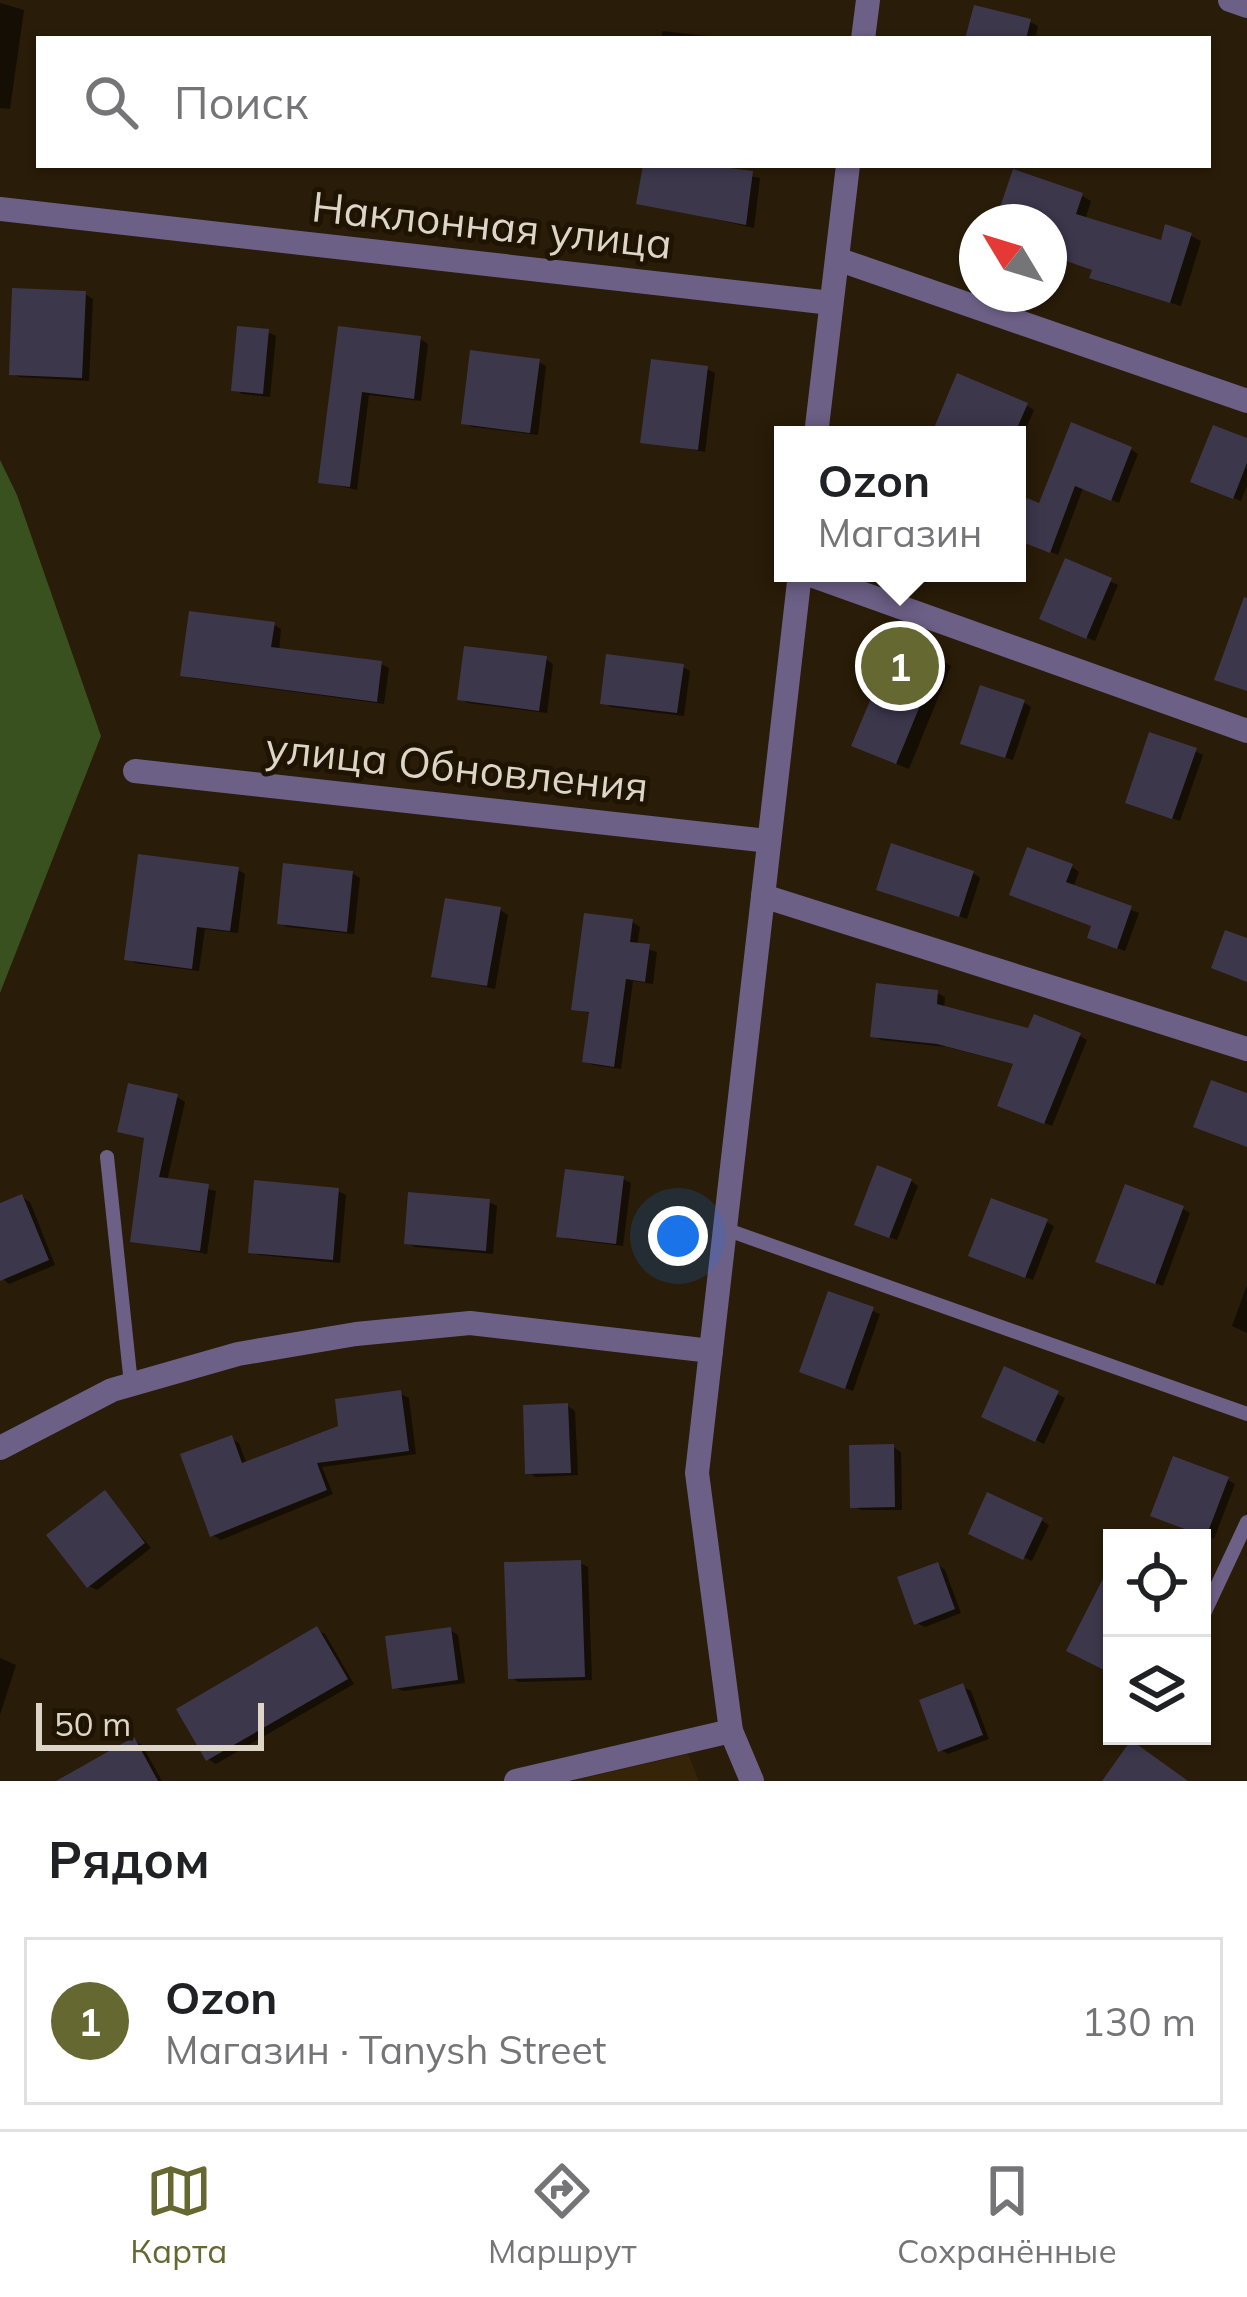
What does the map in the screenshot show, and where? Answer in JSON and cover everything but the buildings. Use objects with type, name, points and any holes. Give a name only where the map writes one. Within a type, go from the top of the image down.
[{"type":"street","points":[[863,36],[868,0]]},
{"type":"street","points":[[1230,0],[1247,6]]},
{"type":"street","points":[[817,426],[848,168]]},
{"type":"street","name":"Наклонная улица","points":[[0,209],[832,303]]},
{"type":"street","points":[[837,259],[1247,401]]},
{"type":"street","points":[[752,1781],[730,1731],[697,1473],[802,582]]},
{"type":"street","points":[[828,582],[1247,730]]},
{"type":"street","name":"улица Обновления","points":[[135,771],[770,841]]},
{"type":"street","points":[[763,896],[1247,1049]]},
{"type":"street","points":[[0,1448],[112,1390],[238,1354],[356,1334],[470,1322],[711,1351]]},
{"type":"street","points":[[516,1781],[730,1731]]},
{"type":"lane","points":[[107,1157],[131,1384]]},
{"type":"lane","points":[[725,1229],[1247,1414]]},
{"type":"lane","points":[[1211,1599],[1247,1522]]},
{"type":"shaded area","points":[[688,1754],[699,1781],[572,1781]]},
{"type":"green space","points":[[0,460],[17,495],[101,736],[0,993]]},
{"type":"place","name":"Ozon","points":[[900,666]]}]
